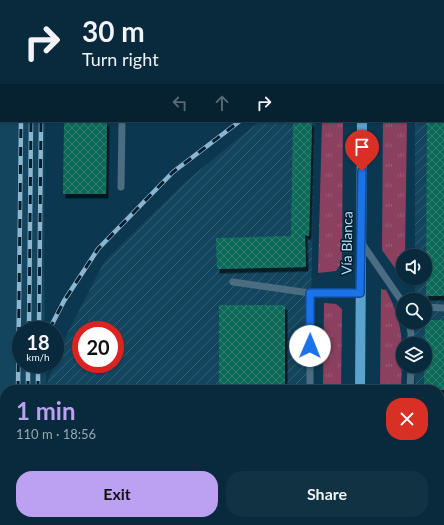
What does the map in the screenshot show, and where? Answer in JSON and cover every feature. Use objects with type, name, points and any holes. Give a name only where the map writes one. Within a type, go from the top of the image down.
[{"type":"main road","name":"Vía Blanca","points":[[360,385],[362,122]]},
{"type":"lane","points":[[121,187],[122,122]]},
{"type":"lane","points":[[361,242],[396,293]]},
{"type":"lane","points":[[233,282],[310,293],[360,293]]},
{"type":"lane","points":[[310,293],[310,385]]},
{"type":"lane","points":[[432,307],[444,308]]},
{"type":"lane","points":[[410,385],[411,373]]},
{"type":"shaded area","points":[[0,122],[45,122],[45,321],[12,321],[12,373],[46,373],[46,385],[0,385]]},
{"type":"shaded area","points":[[259,122],[315,122],[309,385],[46,385],[51,373],[64,373],[64,340],[72,324],[72,373],[124,373],[124,321],[74,321],[104,262],[185,182]]},
{"type":"shaded area","points":[[415,122],[444,122],[444,385],[415,385],[415,373],[432,373],[432,337],[415,337],[415,329],[432,329],[432,293],[415,293],[415,285],[432,285],[432,249],[415,249]]},
{"type":"green space","points":[[322,122],[343,122],[342,262],[336,271],[318,273]]},
{"type":"green space","points":[[383,122],[407,122],[405,249],[396,249],[396,269],[382,250]]},
{"type":"green space","points":[[381,289],[386,290],[396,313],[396,329],[400,329],[401,337],[396,337],[396,373],[401,373],[401,385],[380,385]]},
{"type":"green space","points":[[324,303],[336,304],[342,309],[341,385],[323,385]]},
{"type":"building","points":[[64,122],[107,122],[106,194],[63,194]]},
{"type":"building","points":[[293,122],[312,122],[309,236],[305,235],[306,267],[217,269],[216,238],[291,236]]},
{"type":"building","points":[[427,122],[444,122],[444,296],[432,296],[432,293],[426,293],[426,285],[432,285],[432,249],[426,249]]},
{"type":"building","points":[[219,305],[285,305],[285,385],[219,385]]},
{"type":"building","points":[[432,320],[444,320],[444,385],[424,385],[424,373],[432,373],[432,337],[425,337],[425,329],[432,329]]},
{"type":"railway","points":[[18,385],[21,122]]},
{"type":"railway","points":[[29,321],[31,122]]},
{"type":"railway","points":[[39,321],[41,122]]},
{"type":"railway","points":[[54,321],[64,301],[98,249],[173,172],[239,122]]},
{"type":"railway","points":[[28,373],[28,385]]},
{"type":"railway","points":[[38,373],[38,385]]},
{"type":"route","points":[[310,346],[310,293],[360,293],[362,171]]}]
